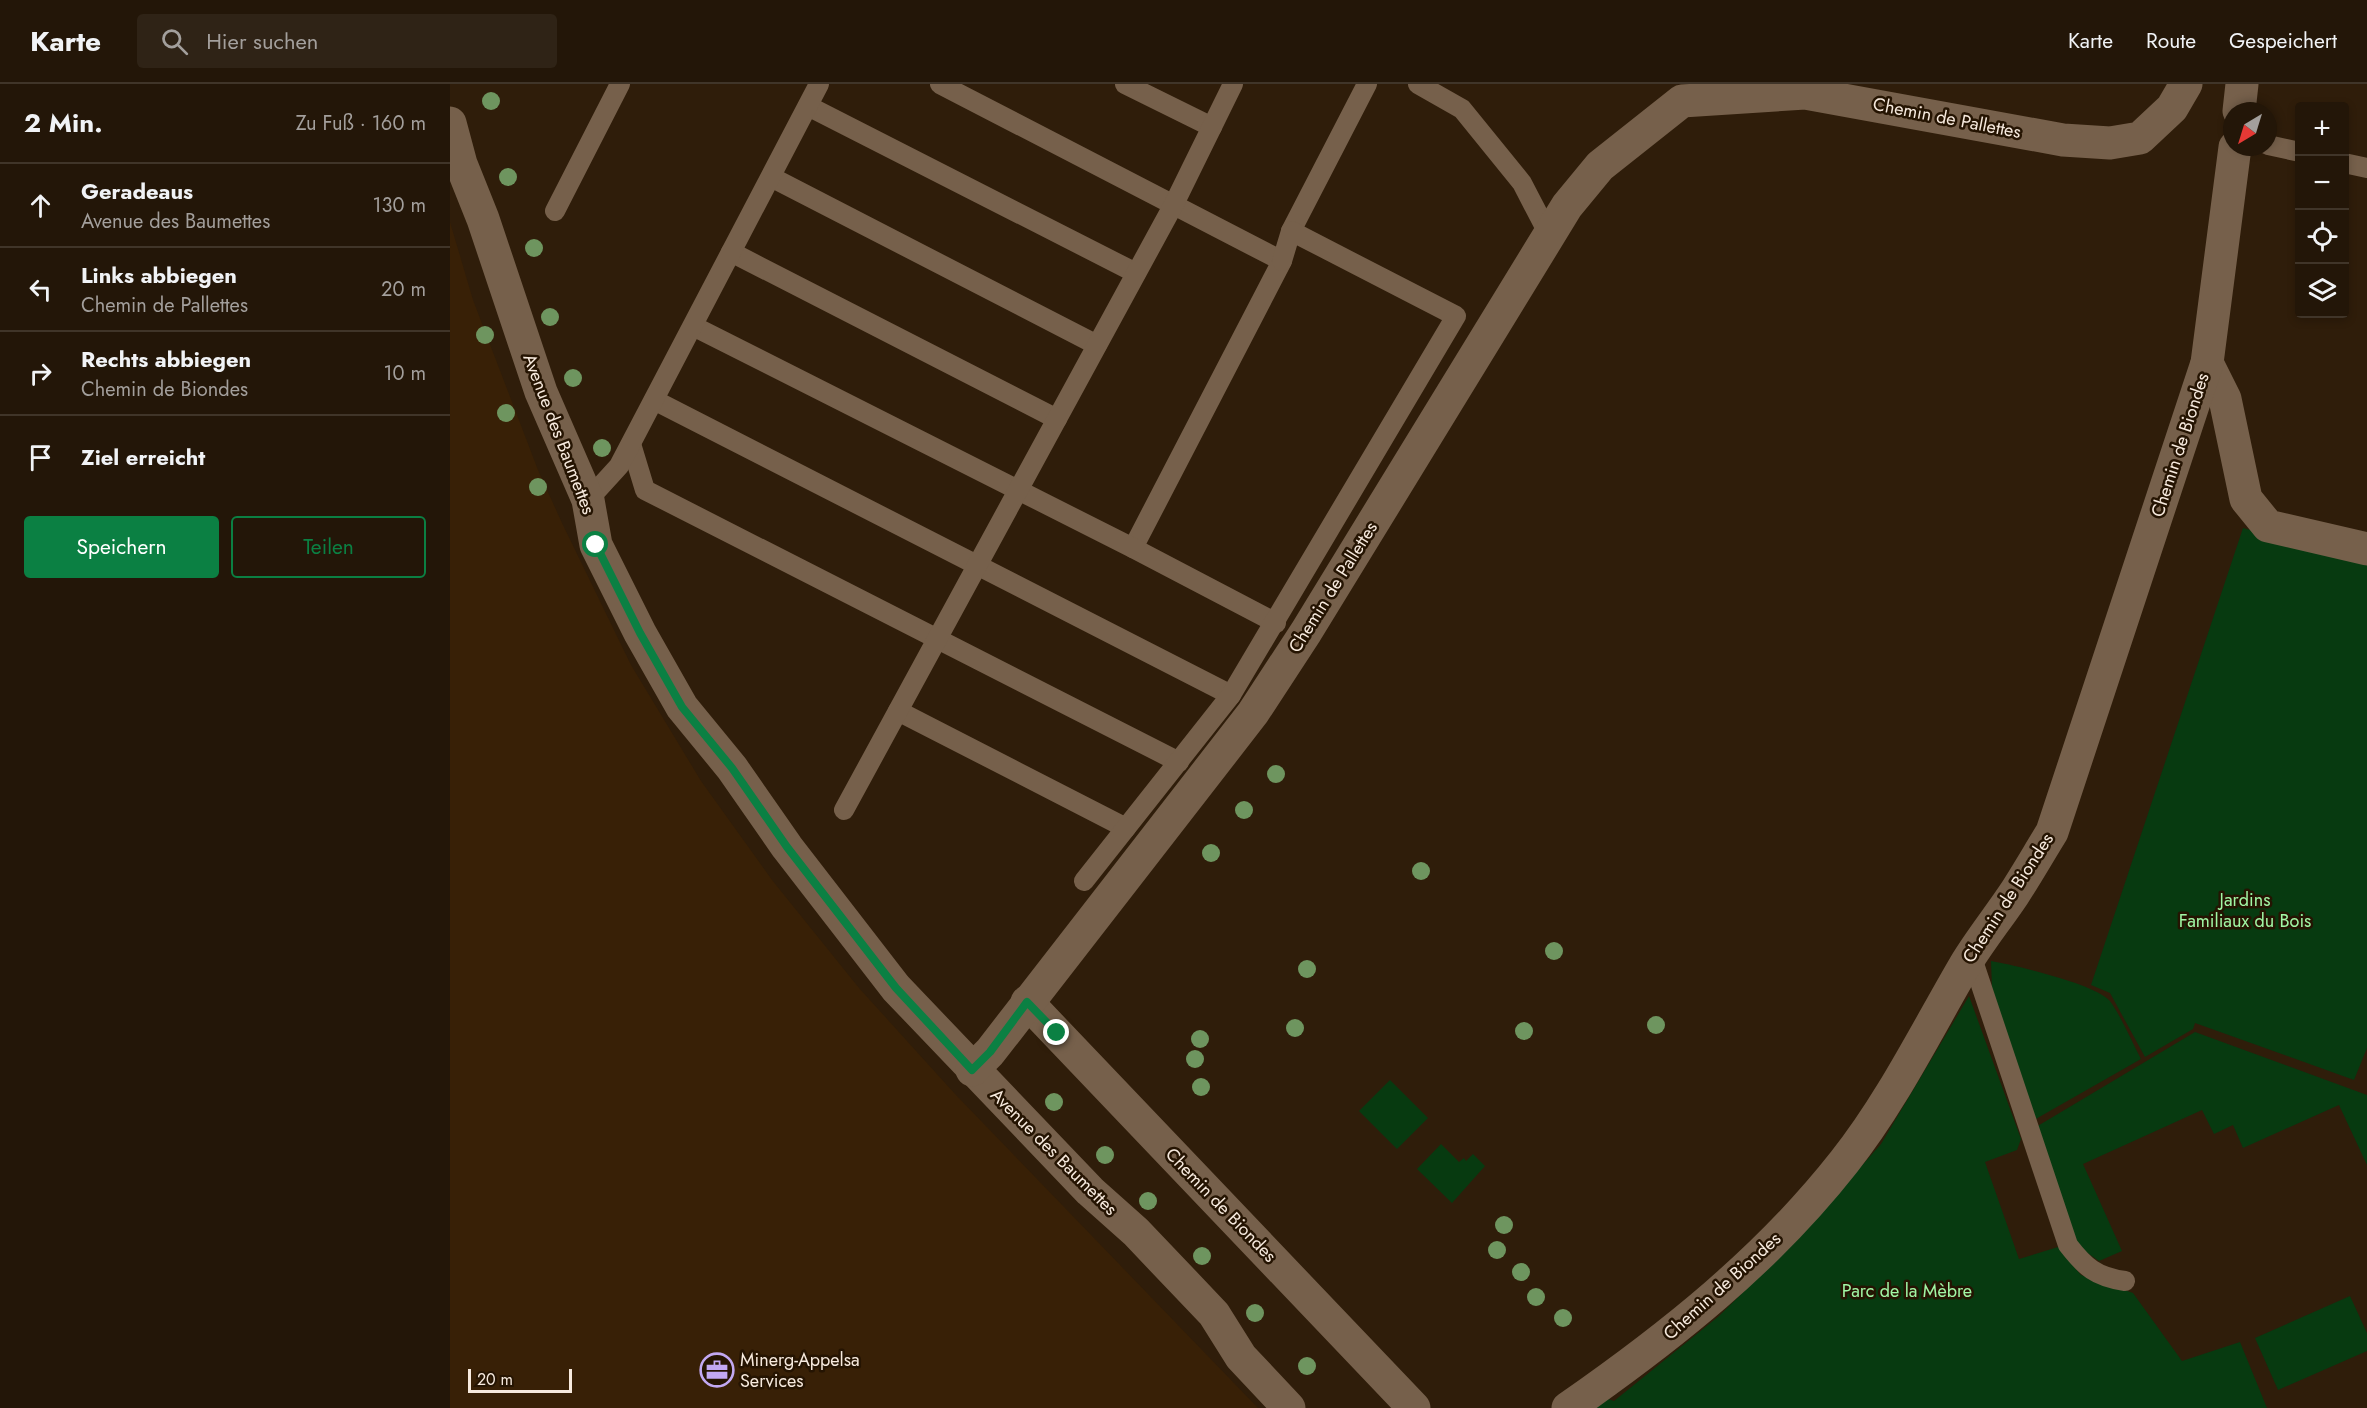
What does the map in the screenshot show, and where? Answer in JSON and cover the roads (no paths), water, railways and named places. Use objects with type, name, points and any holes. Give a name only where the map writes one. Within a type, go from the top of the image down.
[{"type":"street","name":"Chemin de Pallettes","points":[[972,1070],[990,1052],[1253,713],[1306,632],[1567,206],[1600,166],[1676,93],[1805,93],[2064,140],[2110,143],[2140,138],[2172,108],[2186,84]]},
{"type":"street","points":[[2240,102],[2242,84]]},
{"type":"street","name":"Avenue des Baumettes","points":[[450,123],[461,164],[483,219],[537,381],[588,500],[596,545],[640,633],[682,707],[732,768],[787,847],[896,988],[972,1070],[1214,1314],[1241,1357],[1289,1408]]},
{"type":"street","name":"Chemin de Biondes","points":[[1568,1408],[1683,1324],[1715,1297],[1802,1212],[1846,1161],[1971,955],[2015,892],[2052,832],[2207,363],[2234,156]]},
{"type":"street","points":[[2207,363],[2225,399],[2247,499],[2268,526],[2367,549]]},
{"type":"street","name":"Chemin de Biondes","points":[[1027,1002],[1414,1408]]},
{"type":"lane","points":[[555,211],[620,84]]},
{"type":"lane","points":[[588,500],[619,466],[819,84]]},
{"type":"lane","points":[[940,84],[1282,261]]},
{"type":"lane","points":[[1125,84],[1212,127]]},
{"type":"lane","points":[[844,810],[1174,204],[1233,84]]},
{"type":"lane","points":[[1133,548],[1282,261],[1291,231],[1367,84]]},
{"type":"lane","points":[[1418,84],[1462,109],[1522,183],[1550,235]]},
{"type":"lane","points":[[808,106],[1136,273]]},
{"type":"lane","points":[[2277,147],[2295,151]]},
{"type":"lane","points":[[2349,164],[2367,168]]},
{"type":"lane","points":[[771,177],[1097,345]]},
{"type":"lane","points":[[1291,231],[1489,333]]},
{"type":"lane","points":[[731,252],[1057,419]]},
{"type":"lane","points":[[1084,881],[1232,695],[1456,316]]},
{"type":"lane","points":[[693,326],[1133,548],[1276,623]]},
{"type":"lane","points":[[654,400],[1232,695]]},
{"type":"lane","points":[[631,444],[645,490],[1179,762]]},
{"type":"lane","points":[[898,711],[1126,828]]},
{"type":"lane","points":[[1971,955],[2068,1245],[2084,1266],[2110,1279],[2125,1281]]},
{"type":"place","name":"Minerg-Appelsa Services","points":[[717,1370]]},
{"type":"park label","name":"Jardins Familiaux du Bois","points":[[2245,910]]},
{"type":"park label","name":"Parc de la Mèbre","points":[[1907,1291]]}]
